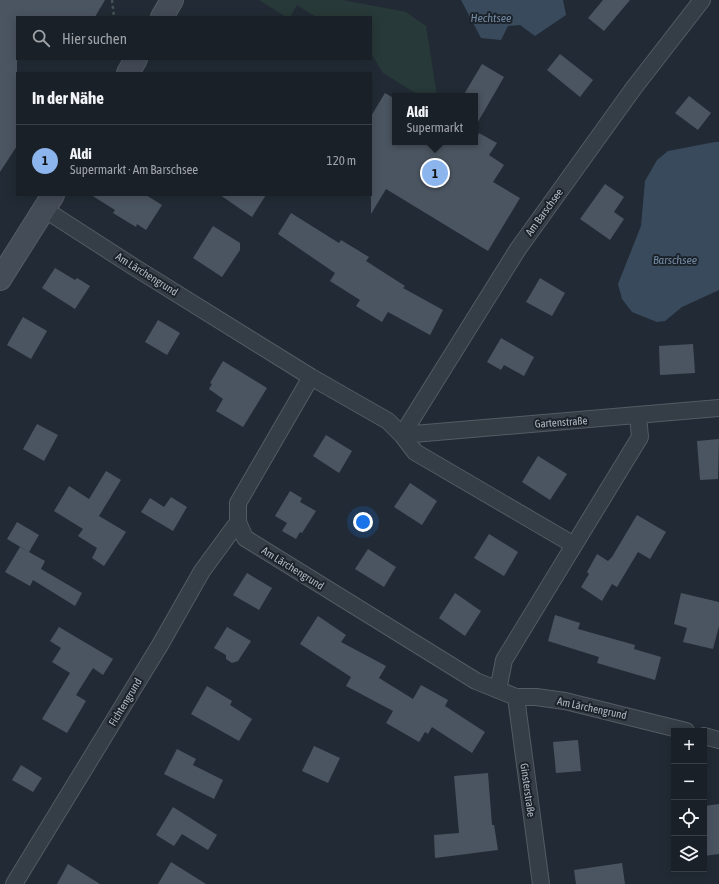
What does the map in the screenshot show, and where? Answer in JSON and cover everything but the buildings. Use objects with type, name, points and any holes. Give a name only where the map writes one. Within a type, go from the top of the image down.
[{"type":"main road","points":[[163,16],[172,0]]},
{"type":"main road","points":[[129,72],[135,60]]},
{"type":"main road","points":[[0,279],[48,202]]},
{"type":"street","name":"Am Barschsee","points":[[402,435],[518,249],[632,89],[702,0]]},
{"type":"street","name":"Am Lärchengrund","points":[[48,202],[134,267],[311,377],[388,421],[402,435],[415,452],[574,546]]},
{"type":"street","name":"Am Lärchengrund","points":[[311,377],[238,503],[238,522],[245,538],[476,682],[516,697],[536,697],[565,701],[674,728]]},
{"type":"street","name":"Gartenstraße","points":[[402,435],[719,408]]},
{"type":"street","points":[[498,690],[504,660],[640,437],[638,416]]},
{"type":"street","name":"Fichtengrund","points":[[14,884],[160,645],[202,571],[238,522]]},
{"type":"street","name":"Ginsterstraße","points":[[516,697],[541,884]]},
{"type":"street","points":[[707,737],[719,740]]},
{"type":"path","points":[[112,0],[114,16]]},
{"type":"shaded area","points":[[259,0],[343,0],[406,12],[426,26],[437,93],[415,93],[383,73],[372,55],[372,16],[314,16],[297,5],[291,16],[284,16]]},
{"type":"water","name":"Hechtsee","points":[[461,0],[563,0],[566,15],[535,36],[520,25],[508,26],[501,40],[481,38]]},
{"type":"water","name":"Barschsee","points":[[719,142],[719,290],[682,307],[665,321],[657,322],[632,312],[622,299],[618,284],[641,226],[645,181],[657,160],[668,151]]},
{"type":"place","name":"Aldi","points":[[435,173]]}]
